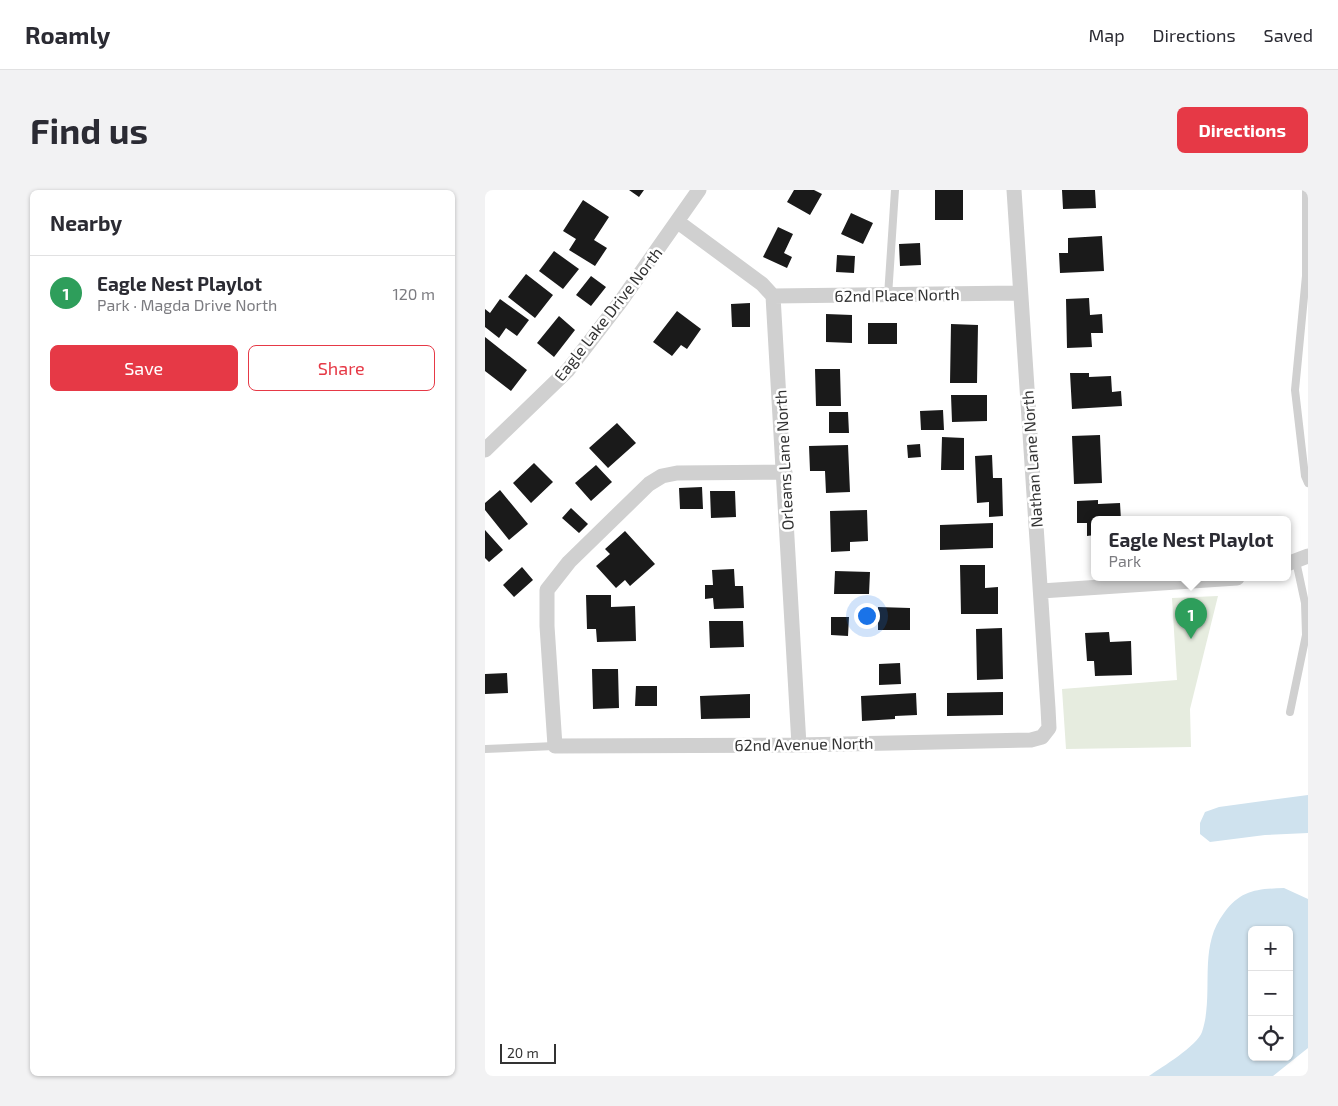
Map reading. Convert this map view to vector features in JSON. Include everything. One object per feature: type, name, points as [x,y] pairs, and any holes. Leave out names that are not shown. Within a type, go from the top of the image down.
[{"type":"street","name":"Eagle Lake Drive North","points":[[485,450],[568,370],[678,222],[699,190]]},
{"type":"street","name":"Nathan Lane North","points":[[1014,190],[1049,728]]},
{"type":"street","points":[[678,222],[762,284],[773,296]]},
{"type":"street","name":"62nd Place North","points":[[773,296],[1020,293]]},
{"type":"street","name":"Orleans Lane North","points":[[773,296],[785,472],[799,745]]},
{"type":"street","points":[[555,746],[548,655],[547,590],[569,562],[649,484],[662,476],[785,472]]},
{"type":"street","points":[[1041,591],[1192,581]]},
{"type":"street","name":"62nd Avenue North","points":[[555,746],[799,745],[1031,740],[1042,736],[1049,728]]},
{"type":"lane","points":[[888,296],[895,190]]},
{"type":"lane","points":[[1306,190],[1307,275],[1295,390],[1305,476],[1308,483]]},
{"type":"lane","points":[[1290,712],[1306,635],[1305,603],[1297,561]]},
{"type":"lane","points":[[485,749],[555,746]]},
{"type":"shaded area","points":[[1218,596],[1190,709],[1191,747],[1066,749],[1062,689],[1177,680],[1172,598]]},
{"type":"water","points":[[1308,795],[1308,833],[1265,835],[1210,842],[1200,834],[1200,823],[1205,812],[1219,807]]},
{"type":"water","points":[[1284,888],[1308,899],[1308,1048],[1293,1060],[1293,926],[1248,926],[1248,1061],[1292,1061],[1273,1076],[1149,1076],[1186,1050],[1199,1038],[1206,1017],[1209,956],[1211,941],[1216,927],[1230,905],[1243,895],[1257,890]]},
{"type":"building","points":[[629,190],[644,190],[639,197]]},
{"type":"building","points":[[794,190],[814,190],[822,194],[810,215],[787,202]]},
{"type":"building","points":[[935,190],[963,190],[963,220],[935,220]]},
{"type":"building","points":[[1062,190],[1095,190],[1096,208],[1063,209]]},
{"type":"building","points":[[583,200],[609,217],[594,240],[607,248],[595,266],[569,250],[576,239],[563,231]]},
{"type":"building","points":[[851,213],[873,223],[863,244],[841,234]]},
{"type":"building","points":[[778,227],[793,234],[784,253],[792,257],[787,268],[763,257]]},
{"type":"building","points":[[1102,236],[1104,271],[1060,273],[1059,253],[1068,253],[1068,238]]},
{"type":"building","points":[[920,243],[921,265],[900,266],[899,244]]},
{"type":"building","points":[[554,251],[579,269],[563,289],[539,271]]},
{"type":"building","points":[[837,255],[855,256],[854,273],[836,272]]},
{"type":"building","points":[[526,274],[553,295],[535,318],[508,297]]},
{"type":"building","points":[[591,276],[606,287],[591,306],[576,295]]},
{"type":"building","points":[[1089,298],[1090,315],[1102,314],[1103,333],[1091,333],[1092,347],[1067,348],[1066,299]]},
{"type":"building","points":[[500,299],[529,320],[517,336],[506,328],[499,338],[485,327],[485,309],[490,313]]},
{"type":"building","points":[[750,303],[750,327],[732,327],[731,304]]},
{"type":"building","points":[[677,311],[701,329],[687,349],[681,345],[672,356],[653,342]]},
{"type":"building","points":[[826,314],[852,315],[852,343],[826,342]]},
{"type":"building","points":[[559,316],[575,330],[554,357],[537,343]]},
{"type":"building","points":[[868,323],[897,323],[897,344],[868,344]]},
{"type":"building","points":[[951,324],[978,325],[977,383],[950,383]]},
{"type":"building","points":[[485,337],[527,370],[511,391],[485,371]]},
{"type":"building","points":[[815,369],[840,369],[841,406],[816,406]]},
{"type":"building","points":[[1070,373],[1089,373],[1089,377],[1111,376],[1112,392],[1121,391],[1122,406],[1072,409]]},
{"type":"building","points":[[951,395],[987,395],[987,421],[952,422]]},
{"type":"building","points":[[943,410],[944,430],[921,430],[920,411]]},
{"type":"building","points":[[829,412],[848,412],[849,433],[829,433]]},
{"type":"building","points":[[617,423],[636,443],[608,468],[589,448]]},
{"type":"building","points":[[1100,435],[1102,483],[1074,484],[1072,436]]},
{"type":"building","points":[[942,437],[964,438],[964,470],[941,470]]},
{"type":"building","points":[[920,444],[921,457],[908,458],[907,445]]},
{"type":"building","points":[[848,445],[850,492],[826,493],[825,471],[810,471],[809,446]]},
{"type":"building","points":[[992,455],[993,478],[1002,478],[1003,516],[989,517],[989,502],[977,503],[975,456]]},
{"type":"building","points":[[534,463],[553,482],[531,503],[513,483]]},
{"type":"building","points":[[596,465],[612,482],[591,501],[575,483]]},
{"type":"building","points":[[702,487],[703,509],[680,509],[679,488]]},
{"type":"building","points":[[500,490],[528,524],[509,540],[485,510],[485,503]]},
{"type":"building","points":[[710,491],[735,491],[736,517],[711,518]]},
{"type":"building","points":[[1098,500],[1098,504],[1120,503],[1121,516],[1091,516],[1091,536],[1087,536],[1087,523],[1077,523],[1077,501]]},
{"type":"building","points":[[571,508],[588,524],[579,533],[562,518]]},
{"type":"building","points":[[867,510],[868,541],[850,542],[850,551],[831,552],[830,511]]},
{"type":"building","points":[[993,523],[993,548],[940,550],[940,525]]},
{"type":"building","points":[[485,530],[503,550],[489,562],[485,558]]},
{"type":"building","points":[[625,531],[655,564],[630,586],[625,580],[616,588],[596,566],[610,554],[605,549]]},
{"type":"building","points":[[960,565],[985,565],[985,588],[998,587],[998,614],[961,614]]},
{"type":"building","points":[[522,567],[533,580],[514,597],[503,585]]},
{"type":"building","points":[[734,569],[735,586],[743,586],[744,608],[714,609],[713,598],[705,599],[705,585],[713,585],[712,570]]},
{"type":"building","points":[[835,571],[870,572],[869,594],[834,594]]},
{"type":"building","points":[[586,595],[611,595],[611,607],[635,606],[636,641],[597,642],[596,629],[587,629]]},
{"type":"building","points":[[878,607],[910,608],[910,630],[878,630]]},
{"type":"building","points":[[831,617],[849,617],[848,636],[831,635]]},
{"type":"building","points":[[709,621],[743,621],[744,647],[710,648]]},
{"type":"building","points":[[1002,628],[1003,679],[977,680],[976,629]]},
{"type":"building","points":[[1109,632],[1110,642],[1131,641],[1132,675],[1095,676],[1094,661],[1087,661],[1085,633]]},
{"type":"building","points":[[900,663],[901,684],[879,685],[879,664]]},
{"type":"building","points":[[592,669],[618,669],[619,708],[593,709]]},
{"type":"building","points":[[507,673],[508,693],[485,694],[485,674]]},
{"type":"building","points":[[636,686],[657,686],[657,706],[635,706]]},
{"type":"building","points":[[1003,692],[1003,715],[947,716],[947,693]]},
{"type":"building","points":[[916,693],[917,715],[895,716],[895,719],[862,721],[861,696]]},
{"type":"building","points":[[750,694],[750,718],[701,719],[700,696]]},
{"type":"place","name":"Eagle Nest Playlot","points":[[1191,639]]}]
